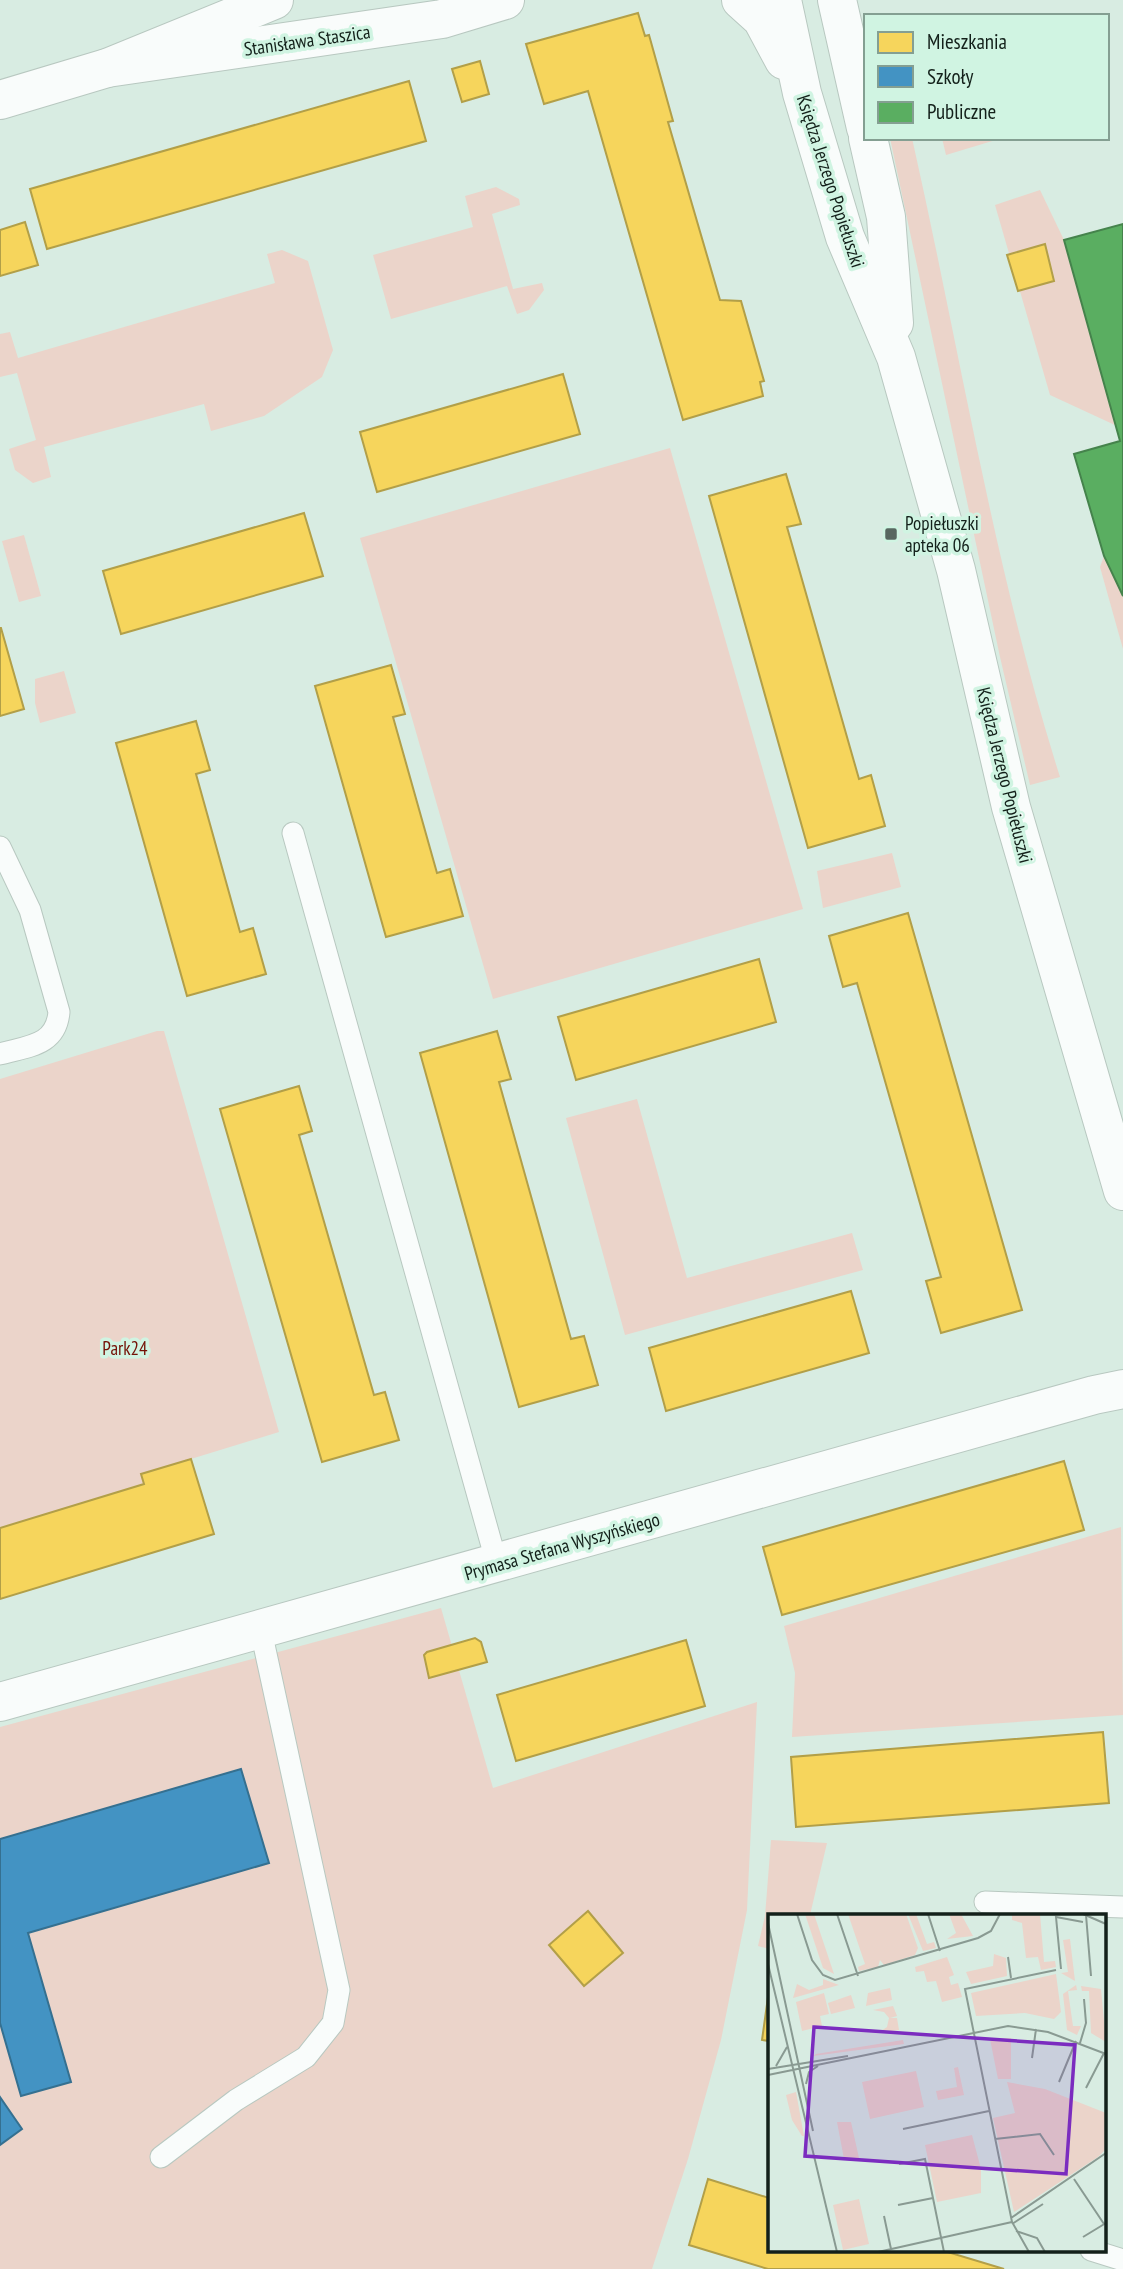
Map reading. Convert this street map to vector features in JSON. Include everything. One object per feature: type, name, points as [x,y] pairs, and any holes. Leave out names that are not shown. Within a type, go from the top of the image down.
[{"type":"street","name":"Stanisława Staszica","points":[[0,100],[107,68],[274,0]]},
{"type":"street","name":"Stanisława Staszica","points":[[107,68],[442,19],[505,0]]},
{"type":"street","points":[[741,0],[762,19],[802,93]]},
{"type":"street","name":"Księdza Jerzego Popiełuszki","points":[[782,0],[802,93],[845,237],[896,357],[956,570],[1011,807],[1123,1191]]},
{"type":"street","points":[[836,0],[864,119]]},
{"type":"street","points":[[850,59],[853,0]]},
{"type":"street","name":"Księdza Jerzego Popiełuszki","points":[[868,140],[886,217],[896,357]]},
{"type":"street","name":"Prymasa Stefana Wyszyńskiego","points":[[0,1702],[261,1631],[1056,1405],[1123,1389]]},
{"type":"lane","points":[[293,833],[498,1564]]},
{"type":"lane","points":[[0,847],[30,910],[59,1012],[58,1025],[52,1036],[42,1042],[0,1054]]},
{"type":"lane","points":[[161,2157],[236,2100],[306,2057],[333,2023],[338,1990],[261,1631]]},
{"type":"lane","points":[[985,1902],[1123,1907]]},
{"type":"lane","points":[[1097,2252],[1123,2260]]},
{"type":"green space","points":[[890,140],[912,140],[997,540],[1037,699],[1060,777],[1030,785],[1000,657]]},
{"type":"green space","points":[[942,140],[996,140],[946,155]]},
{"type":"green space","points":[[496,187],[519,199],[520,205],[492,214],[513,289],[542,283],[544,290],[529,310],[517,314],[507,286],[391,319],[373,255],[473,227],[465,196]]},
{"type":"green space","points":[[1040,190],[1064,240],[1117,426],[1050,395],[995,205]]},
{"type":"green space","points":[[282,250],[308,261],[333,350],[322,377],[264,416],[211,431],[204,404],[44,447],[51,477],[33,483],[15,470],[9,449],[36,440],[17,373],[0,377],[0,334],[10,332],[18,358],[275,283],[267,254]]},
{"type":"green space","points":[[670,448],[803,909],[493,999],[360,538]]},
{"type":"green space","points":[[24,535],[41,596],[19,602],[2,541]]},
{"type":"green space","points":[[1104,556],[1123,596],[1123,649],[1100,567]]},
{"type":"green space","points":[[64,671],[76,713],[40,723],[35,703],[35,679]]},
{"type":"green space","points":[[892,853],[901,887],[823,908],[817,871]]},
{"type":"green space","name":"Park24","points":[[164,1031],[279,1432],[142,1474],[144,1484],[0,1528],[0,1079]]},
{"type":"green space","points":[[637,1099],[687,1278],[852,1233],[863,1270],[625,1335],[566,1118]]},
{"type":"green space","points":[[1121,1527],[1123,1715],[792,1737],[795,1673],[784,1626]]},
{"type":"green space","points":[[441,1608],[493,1788],[757,1702],[747,1910],[721,2040],[688,2159],[652,2269],[0,2269],[0,1727]]},
{"type":"green space","points":[[771,1840],[827,1843],[810,1914],[768,1914],[768,1949],[758,1946],[765,1916]]},
{"type":"building: Mieszkania","points":[[638,13],[645,36],[649,35],[673,121],[668,122],[720,300],[741,301],[764,381],[760,382],[763,396],[683,420],[588,91],[544,104],[526,44]]},
{"type":"building: Mieszkania","points":[[480,61],[489,94],[462,102],[452,69]]},
{"type":"building: Mieszkania","points":[[409,81],[426,141],[47,249],[30,189]]},
{"type":"building: Mieszkania","points":[[25,222],[38,265],[0,276],[0,230]]},
{"type":"building: Mieszkania","points":[[1045,244],[1054,281],[1018,291],[1007,255]]},
{"type":"building: Mieszkania","points":[[563,374],[580,434],[377,492],[360,432]]},
{"type":"building: Mieszkania","points":[[786,474],[801,524],[787,527],[859,779],[871,775],[885,826],[808,848],[709,496]]},
{"type":"building: Mieszkania","points":[[304,513],[323,576],[121,634],[103,571]]},
{"type":"building: Mieszkania","points":[[0,628],[24,709],[0,716]]},
{"type":"building: Mieszkania","points":[[391,665],[405,714],[393,717],[437,873],[450,869],[463,916],[386,937],[315,686]]},
{"type":"building: Mieszkania","points":[[196,721],[210,770],[196,774],[240,932],[253,928],[266,974],[187,996],[116,743]]},
{"type":"building: Mieszkania","points":[[908,913],[1022,1310],[941,1333],[926,1281],[941,1277],[857,983],[843,987],[829,936]]},
{"type":"building: Mieszkania","points":[[759,959],[776,1022],[576,1080],[558,1017]]},
{"type":"building: Mieszkania","points":[[497,1031],[511,1079],[499,1082],[571,1339],[584,1336],[598,1385],[519,1407],[420,1053]]},
{"type":"building: Mieszkania","points":[[299,1086],[312,1131],[299,1135],[374,1395],[385,1392],[399,1440],[322,1462],[220,1109]]},
{"type":"building: Mieszkania","points":[[851,1291],[869,1353],[666,1411],[649,1348]]},
{"type":"building: Mieszkania","points":[[191,1459],[214,1534],[0,1599],[0,1528],[144,1484],[141,1474]]},
{"type":"building: Mieszkania","points":[[1064,1461],[1084,1530],[782,1615],[763,1547]]},
{"type":"building: Mieszkania","points":[[475,1638],[481,1642],[487,1662],[429,1678],[424,1655],[427,1652]]},
{"type":"building: Mieszkania","points":[[686,1640],[705,1706],[516,1761],[497,1695]]},
{"type":"building: Mieszkania","points":[[1103,1732],[1109,1803],[796,1827],[791,1757]]},
{"type":"building: Mieszkania","points":[[588,1911],[623,1953],[584,1986],[549,1945]]},
{"type":"building: Mieszkania","points":[[768,1997],[768,2041],[762,2040]]},
{"type":"building: Mieszkania","points":[[708,2179],[768,2198],[768,2252],[948,2252],[1004,2269],[768,2269],[689,2245]]},
{"type":"building: Szkoły","points":[[241,1769],[269,1863],[28,1933],[71,2082],[21,2096],[0,2023],[0,1839]]},
{"type":"building: Szkoły","points":[[0,2097],[22,2129],[0,2145]]},
{"type":"building: Publiczne","points":[[1123,224],[1123,596],[1104,556],[1074,454],[1120,441],[1064,240]]},
{"type":"place","name":"Popiełuszki apteka 06","points":[[891,534]]}]
